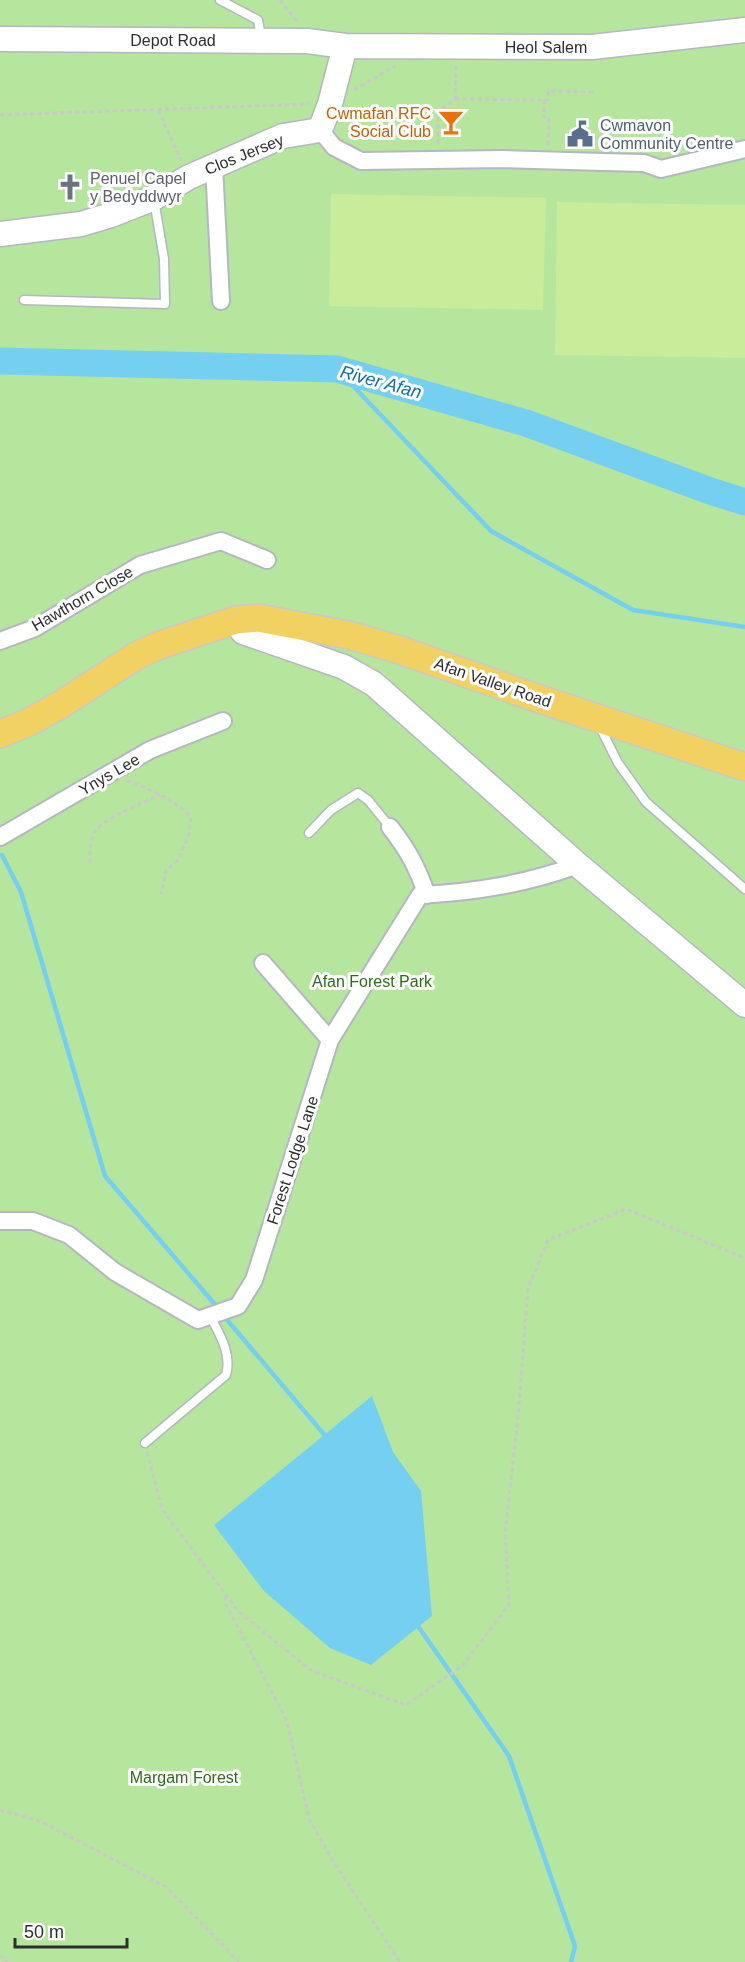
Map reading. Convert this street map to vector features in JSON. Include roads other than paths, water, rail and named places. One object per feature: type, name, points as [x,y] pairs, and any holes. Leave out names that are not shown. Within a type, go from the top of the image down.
[{"type":"main road","name":"Heol Salem","points":[[345,46],[592,47],[745,30]]},
{"type":"main road","name":"Depot Road","points":[[0,39],[307,40],[345,46]]},
{"type":"main road","points":[[320,130],[330,104],[345,46]]},
{"type":"main road","name":"Clos Jersey","points":[[0,234],[81,224],[111,215],[154,198],[189,177],[283,136],[320,130]]},
{"type":"main road","name":"Afan Valley Road","points":[[0,734],[29,722],[60,705],[136,656],[157,646],[236,620],[258,618],[348,635],[397,649],[745,767]]},
{"type":"main road","points":[[236,620],[243,632],[344,667],[374,684],[578,865],[745,1005]]},
{"type":"street","points":[[320,130],[334,147],[361,161],[632,162],[644,163],[661,169],[745,149]]},
{"type":"street","points":[[214,166],[221,301]]},
{"type":"street","name":"Hawthorn Close","points":[[0,641],[35,628],[140,565],[221,541],[267,560]]},
{"type":"street","name":"Ynys Lee","points":[[0,837],[150,750],[223,721]]},
{"type":"street","points":[[390,827],[407,848],[427,895],[462,893],[541,879],[578,865]]},
{"type":"street","name":"Forest Lodge Lane","points":[[218,1314],[238,1306],[254,1280],[330,1040],[420,895],[427,895]]},
{"type":"street","points":[[263,963],[330,1040]]},
{"type":"street","points":[[0,1221],[33,1221],[69,1235],[115,1272],[198,1320],[218,1314]]},
{"type":"lane","points":[[220,0],[258,20],[261,41]]},
{"type":"lane","points":[[24,300],[165,304],[164,260],[154,198]]},
{"type":"lane","points":[[595,717],[618,763],[646,802],[745,888]]},
{"type":"lane","points":[[309,832],[332,810],[358,793],[368,800],[390,827]]},
{"type":"lane","points":[[145,1443],[226,1375],[229,1366],[218,1314]]},
{"type":"water","points":[[372,1396],[393,1452],[421,1491],[432,1616],[371,1665],[330,1648],[264,1591],[214,1525]]},
{"type":"waterway","name":"River Afan","points":[[0,361],[337,369],[526,423],[745,502]]},
{"type":"waterway","points":[[337,369],[491,531],[633,610],[745,627]]},
{"type":"waterway","points":[[2,855],[21,892],[105,1176],[218,1308]]},
{"type":"waterway","points":[[223,1315],[328,1439]]},
{"type":"waterway","points":[[415,1622],[509,1756],[575,1946],[571,1962]]},
{"type":"place","name":"Cwmafan RFC Social Club","points":[[451,122]]},
{"type":"place","name":"Cwmavon Community Centre","points":[[580,134]]},
{"type":"place","name":"Penuel Capel y Bedyddwyr","points":[[70,187]]},
{"type":"park label","name":"Afan Forest Park","points":[[372,981]]},
{"type":"park label","name":"Margam Forest","points":[[184,1777]]}]
